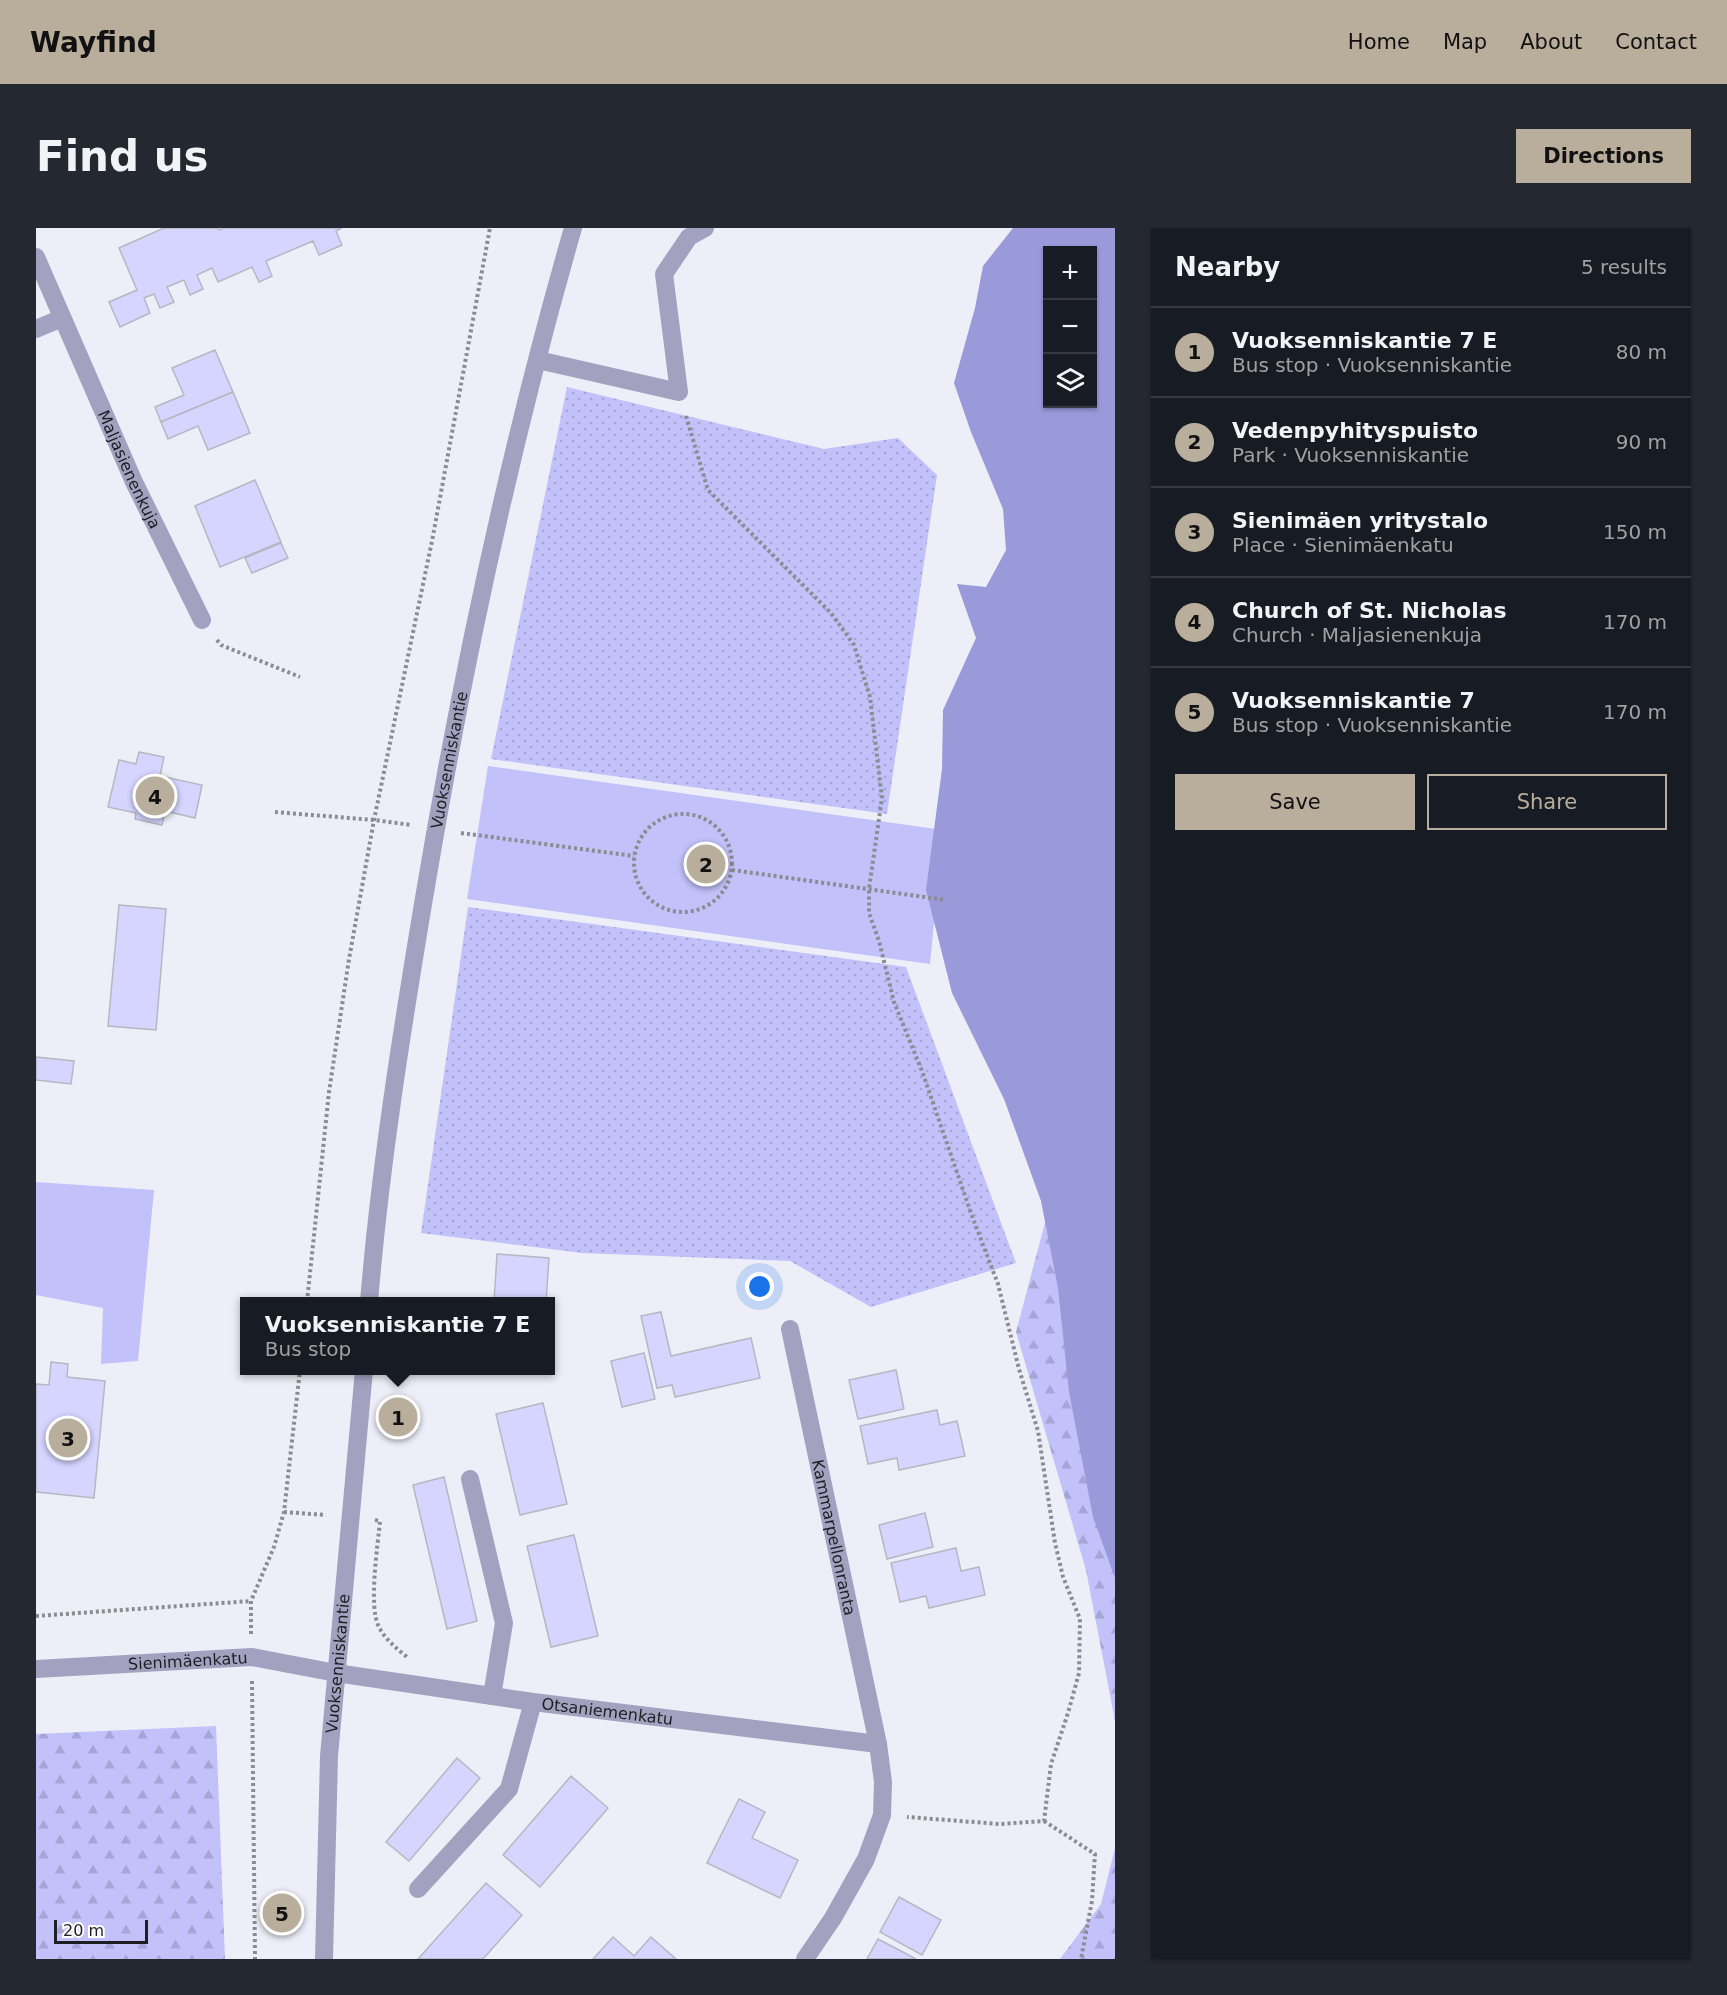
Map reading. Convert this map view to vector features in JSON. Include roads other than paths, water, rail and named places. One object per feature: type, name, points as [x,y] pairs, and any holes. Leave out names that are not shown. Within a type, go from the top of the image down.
[{"type":"street","name":"Vuoksenniskantie","points":[[369,1297],[402,1034],[461,687],[510,469],[573,228]]},
{"type":"street","points":[[538,360],[679,392],[664,274],[689,237],[705,228]]},
{"type":"street","name":"Maljasienenkuja","points":[[36,257],[134,482],[202,620]]},
{"type":"street","points":[[36,329],[62,318]]},
{"type":"street","name":"Kammarpellonranta","points":[[789,1329],[878,1744],[883,1782],[882,1815],[866,1859],[805,1959]]},
{"type":"street","name":"Vuoksenniskantie","points":[[324,1959],[329,1756],[364,1375]]},
{"type":"street","points":[[470,1479],[504,1623],[492,1696]]},
{"type":"street","name":"Sienimäenkatu","points":[[36,1669],[252,1657],[336,1673]]},
{"type":"street","name":"Otsaniemenkatu","points":[[336,1673],[533,1702],[878,1744]]},
{"type":"street","points":[[418,1889],[509,1789],[533,1702]]},
{"type":"place","name":"Church of St. Nicholas","points":[[155,796]]},
{"type":"place","name":"Vedenpyhityspuisto","points":[[706,864]]},
{"type":"place","name":"Vuoksenniskantie 7 E","points":[[398,1417]]},
{"type":"place","name":"Sienimäen yritystalo","points":[[68,1438]]},
{"type":"place","name":"Vuoksenniskantie 7","points":[[282,1913]]}]
